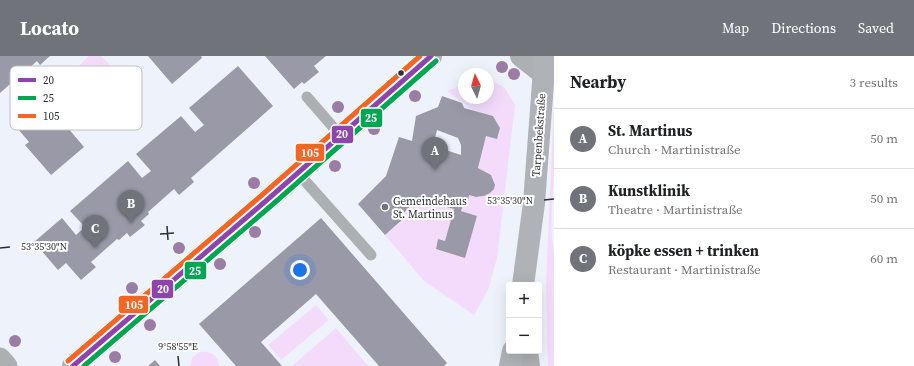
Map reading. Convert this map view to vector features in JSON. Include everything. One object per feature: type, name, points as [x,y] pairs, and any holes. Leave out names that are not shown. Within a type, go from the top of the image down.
[{"type":"main road","name":"Tarpenbekstraße","points":[[523,282],[534,203],[544,65]]},
{"type":"main road","points":[[510,366],[512,354]]},
{"type":"main road","points":[[528,354],[530,366]]},
{"type":"street","points":[[73,366],[298,173],[431,56]]},
{"type":"street","points":[[521,56],[544,65]]},
{"type":"street","points":[[0,358],[8,366]]},
{"type":"lane","points":[[307,97],[340,135]]},
{"type":"lane","points":[[298,173],[371,255]]},
{"type":"shaded area","points":[[89,56],[101,56],[112,66],[78,66]]},
{"type":"shaded area","points":[[494,82],[504,87],[515,105],[497,258],[488,290],[474,315],[424,281],[385,235],[403,220],[400,217],[417,199],[454,209],[445,241],[438,239],[436,249],[465,257],[477,216],[461,211],[465,200],[468,201],[469,195],[480,197],[489,194],[492,191],[494,186],[491,175],[478,168],[486,136],[497,138],[500,128],[493,116],[473,110],[465,104],[494,104]]},
{"type":"shaded area","points":[[458,87],[458,99],[447,91]]},
{"type":"shaded area","points":[[554,99],[552,223],[554,253],[554,366],[548,366],[546,284]]},
{"type":"shaded area","points":[[316,305],[329,320],[281,360],[268,345]]},
{"type":"shaded area","points":[[336,328],[368,366],[292,366]]},
{"type":"shaded area","points":[[200,352],[213,354],[217,359],[219,366],[190,366],[192,358]]},
{"type":"building","points":[[0,56],[50,56],[40,65],[37,61],[32,66],[10,66],[10,84],[0,93]]},
{"type":"building","points":[[148,56],[201,56],[202,58],[172,84]]},
{"type":"building","points":[[265,56],[326,56],[314,66],[319,72],[304,84],[302,82],[294,89]]},
{"type":"building","points":[[238,66],[273,106],[191,178],[194,182],[179,195],[174,189],[148,212],[149,214],[141,221],[145,225],[130,237],[127,233],[119,240],[117,239],[91,262],[96,267],[81,280],[66,263],[58,270],[34,242],[62,218],[76,235],[85,227],[70,211],[128,161],[142,178],[151,171],[136,154],[181,116],[195,132],[204,125],[189,108]]},
{"type":"building","points":[[442,96],[458,102],[458,104],[462,104],[464,108],[493,116],[500,128],[497,139],[486,136],[478,168],[491,175],[495,185],[494,189],[484,196],[476,197],[469,195],[468,201],[465,200],[461,211],[477,216],[465,258],[436,249],[438,239],[445,241],[454,209],[417,199],[400,217],[403,219],[385,235],[358,204],[386,176],[399,137],[412,141],[416,116],[438,107]],"holes":[[[437,130],[458,138],[461,145],[461,155],[433,146]]]},
{"type":"building","points":[[19,130],[70,130],[84,147],[51,175],[25,145],[29,142]]},
{"type":"building","points":[[321,218],[447,363],[444,366],[379,366],[316,294],[261,342],[282,366],[236,366],[199,324]]},
{"type":"building","points":[[155,360],[160,366],[148,366]]},
{"type":"transit line","name":"105","points":[[68,361],[262,195],[420,56]]},
{"type":"transit line","name":"20","points":[[73,366],[267,200],[431,56]]},
{"type":"transit line","name":"25","points":[[84,366],[272,205],[436,61]]},
{"type":"place","name":"St. Martinus","points":[[435,170]]},
{"type":"place","name":"Gemeindehaus St. Martinus","points":[[385,207]]},
{"type":"place","name":"Kunstklinik","points":[[131,223]]},
{"type":"place","name":"köpke essen + trinken","points":[[95,248]]}]
